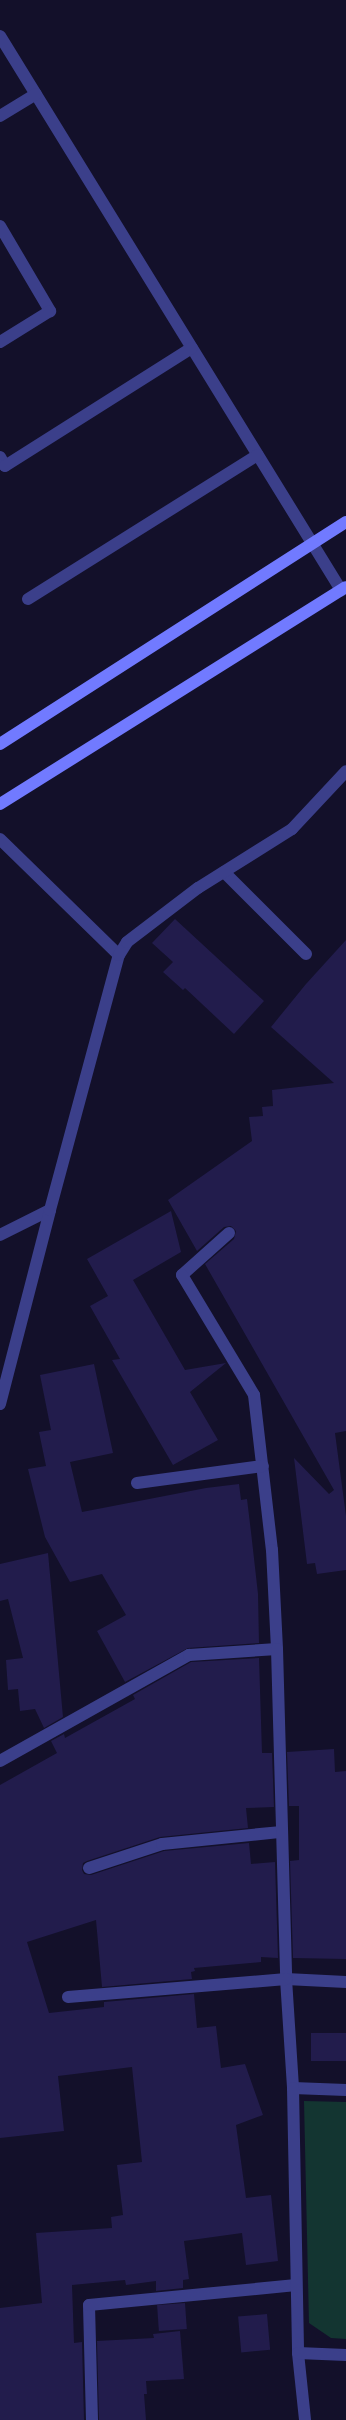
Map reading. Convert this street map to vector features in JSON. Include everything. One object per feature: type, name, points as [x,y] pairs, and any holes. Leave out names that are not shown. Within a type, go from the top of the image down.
[{"type":"street","points":[[0,36],[312,543],[343,588],[0,804]]},
{"type":"street","points":[[0,116],[36,94]]},
{"type":"street","points":[[0,226],[50,311],[0,342]]},
{"type":"street","points":[[0,457],[5,466],[192,348]]},
{"type":"street","points":[[28,599],[258,455]]},
{"type":"street","points":[[0,744],[346,522]]},
{"type":"street","points":[[0,1404],[50,1210],[119,955],[127,942],[198,888],[292,829],[346,771]]},
{"type":"street","points":[[0,839],[119,955]]},
{"type":"street","points":[[224,872],[306,954]]},
{"type":"street","points":[[0,1235],[50,1210]]},
{"type":"street","points":[[230,1234],[182,1275],[254,1395],[263,1466],[272,1550],[277,1649],[286,1979],[294,2088],[298,2353],[305,2420]]},
{"type":"street","points":[[137,1483],[263,1466]]},
{"type":"street","points":[[0,1761],[189,1655],[277,1649]]},
{"type":"street","points":[[89,1868],[162,1844],[281,1832]]},
{"type":"street","points":[[68,1997],[286,1979],[346,1982]]},
{"type":"street","points":[[294,2088],[346,2090]]},
{"type":"street","points":[[92,2420],[89,2305],[296,2285]]},
{"type":"street","points":[[298,2353],[346,2355]]},
{"type":"green space","points":[[304,2101],[346,2102],[346,2339],[331,2338],[309,2323]]},
{"type":"building","points":[[175,919],[264,1001],[234,1034],[185,988],[183,990],[163,972],[173,962],[152,943]]},
{"type":"building","points":[[346,940],[346,1431],[335,1433],[346,1516],[346,1570],[317,1574],[315,1563],[307,1564],[294,1458],[329,1494],[334,1490],[205,1264],[234,1239],[236,1231],[231,1226],[224,1227],[197,1251],[168,1200],[252,1141],[249,1117],[263,1116],[262,1107],[273,1106],[272,1090],[334,1083],[271,1027],[306,984]]},
{"type":"building","points":[[171,1211],[181,1252],[133,1280],[185,1370],[226,1363],[190,1392],[218,1440],[173,1465],[112,1360],[120,1359],[90,1306],[108,1296],[87,1259]]},
{"type":"building","points":[[94,1364],[113,1453],[70,1462],[82,1512],[206,1488],[239,1484],[241,1500],[247,1499],[258,1594],[259,1643],[188,1648],[125,1682],[97,1631],[126,1615],[102,1574],[70,1582],[45,1537],[28,1469],[46,1466],[39,1432],[51,1430],[40,1375]]},
{"type":"building","points":[[48,1553],[63,1717],[44,1728],[35,1709],[20,1711],[18,1689],[8,1690],[6,1660],[23,1658],[8,1599],[0,1601],[0,1564]]},
{"type":"building","points":[[259,1658],[262,1753],[272,1753],[274,1807],[246,1808],[248,1828],[160,1837],[87,1861],[83,1863],[82,1870],[84,1874],[91,1875],[164,1851],[249,1843],[251,1864],[275,1862],[278,1958],[261,1957],[261,1962],[194,1968],[195,1971],[191,1972],[192,1979],[102,1987],[96,1920],[27,1942],[49,2013],[104,2007],[104,2002],[194,1994],[197,2028],[216,2026],[221,2068],[245,2064],[263,2115],[236,2125],[246,2198],[271,2195],[278,2261],[246,2265],[242,2233],[184,2241],[189,2279],[183,2280],[183,2288],[156,2291],[156,2281],[126,2285],[125,2280],[72,2285],[74,2343],[82,2342],[84,2420],[0,2420],[0,2308],[42,2303],[36,2233],[112,2228],[111,2217],[123,2215],[117,2165],[142,2162],[132,2067],[58,2076],[64,2131],[0,2138],[0,1785],[57,1753],[51,1741],[64,1734],[65,1738],[135,1699],[133,1695],[191,1662]]},
{"type":"building","points":[[334,1749],[335,1772],[346,1771],[346,1959],[293,1958],[290,1861],[299,1860],[299,1806],[289,1806],[287,1752]]},
{"type":"building","points":[[311,2033],[346,2033],[346,2061],[311,2061]]},
{"type":"building","points":[[185,2303],[187,2329],[159,2331],[157,2305]]},
{"type":"building","points":[[267,2314],[270,2350],[241,2352],[238,2317]]},
{"type":"building","points":[[180,2331],[184,2379],[146,2381],[147,2394],[144,2394],[146,2420],[99,2420],[97,2341],[154,2338],[153,2334]]}]
